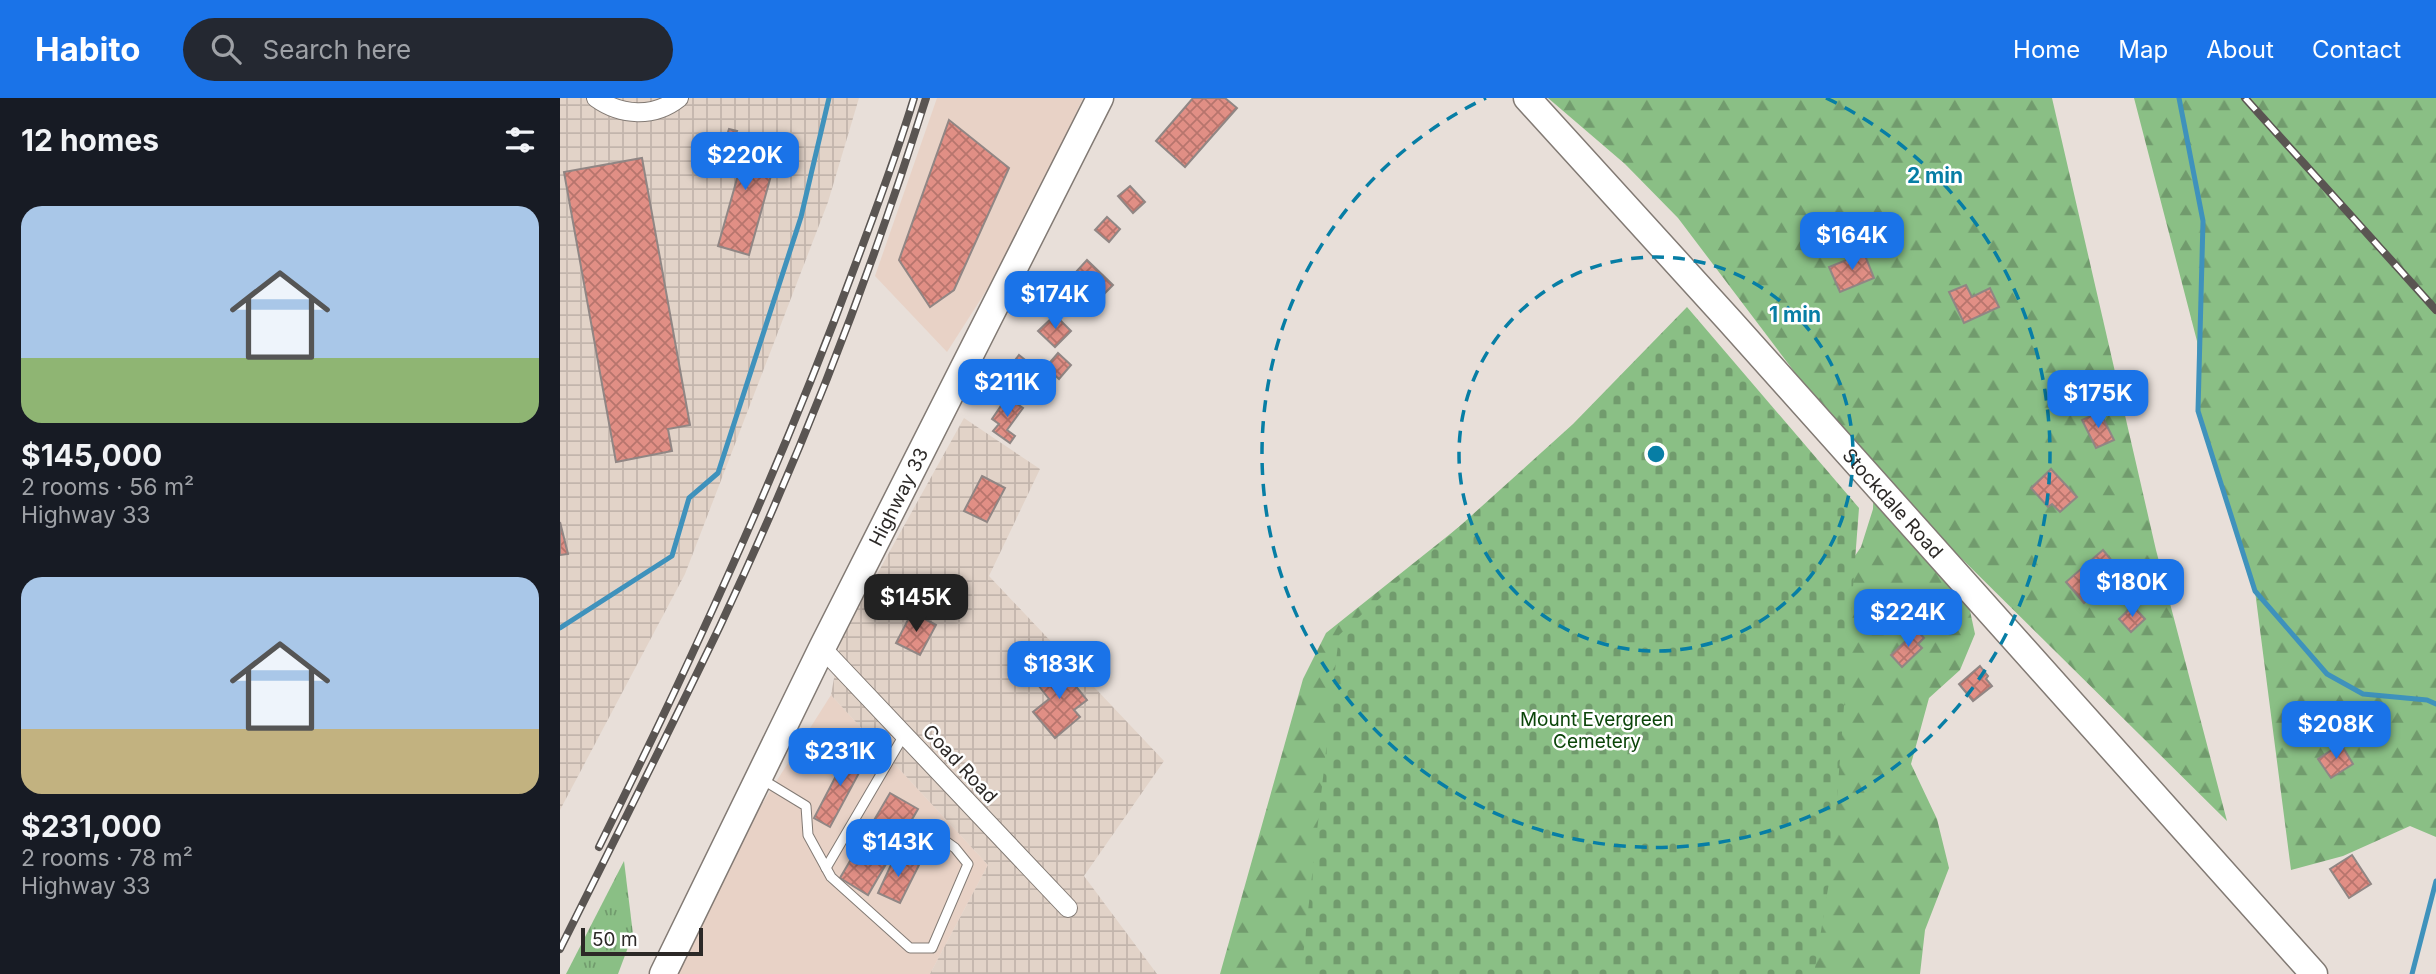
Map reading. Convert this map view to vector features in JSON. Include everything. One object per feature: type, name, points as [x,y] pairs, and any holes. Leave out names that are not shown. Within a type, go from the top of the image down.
[{"type":"street","points":[[596,98],[604,104],[627,112],[654,111],[679,98]]},
{"type":"street","name":"Highway 33","points":[[663,974],[822,648],[1100,98]]},
{"type":"street","name":"Stockdale Road","points":[[1527,98],[2314,974]]},
{"type":"street","name":"Coad Road","points":[[822,648],[1068,908]]},
{"type":"lane","points":[[825,867],[904,735]]},
{"type":"lane","points":[[759,777],[806,806],[808,835],[831,877],[910,948],[932,948],[968,864],[955,848],[930,830],[915,846]]},
{"type":"shaded area","points":[[560,98],[859,98],[828,202],[685,574],[560,810]]},
{"type":"shaded area","points":[[937,98],[1083,98],[1018,241],[947,352],[875,276]]},
{"type":"shaded area","points":[[964,418],[1040,469],[989,576],[1164,761],[1084,876],[1157,974],[930,974],[988,865],[831,695],[841,639]]},
{"type":"shaded area","points":[[831,695],[988,865],[930,974],[678,974],[750,823]]},
{"type":"green space","points":[[1548,98],[2052,98],[2156,550],[2227,821],[1958,555],[1975,634],[1960,670],[1929,698],[1911,764],[1937,819],[1949,868],[1925,930],[1920,974],[1220,974],[1303,679],[1326,633],[1588,424],[1839,579],[1861,547],[1873,509],[1874,477],[1678,218],[1625,164]]},
{"type":"green space","points":[[2134,98],[2436,98],[2436,837],[2410,826],[2343,856],[2291,870],[2255,591],[2198,411],[2197,341]]},
{"type":"green space","name":"Mount Evergreen Cemetery","points":[[1687,307],[1859,508],[1832,864],[1814,974],[1301,974],[1339,635],[1573,424]]},
{"type":"green space","points":[[624,861],[633,934],[618,974],[566,974]]},
{"type":"building","points":[[1193,98],[1225,98],[1237,108],[1185,167],[1156,141]]},
{"type":"building","points":[[949,120],[1009,168],[954,290],[930,307],[899,260]]},
{"type":"building","points":[[729,129],[746,137],[744,145],[777,154],[749,255],[718,246],[742,161],[715,154],[719,139],[725,141]]},
{"type":"building","points":[[642,158],[690,425],[668,429],[672,451],[616,462],[564,172]]},
{"type":"building","points":[[1130,186],[1145,202],[1133,213],[1118,196]]},
{"type":"building","points":[[1107,217],[1120,229],[1109,242],[1095,230]]},
{"type":"building","points":[[1864,253],[1874,278],[1840,292],[1829,267]]},
{"type":"building","points":[[1087,260],[1113,285],[1104,294],[1084,275],[1070,289],[1065,284]]},
{"type":"building","points":[[1966,285],[1972,297],[1990,288],[1999,307],[1964,323],[1949,292]]},
{"type":"building","points":[[1055,315],[1071,331],[1055,347],[1038,331]]},
{"type":"building","points":[[1058,353],[1071,365],[1059,379],[1046,367]]},
{"type":"building","points":[[1019,355],[1049,379],[1033,398],[1009,379],[1013,374],[1007,370]]},
{"type":"building","points":[[1007,397],[1023,408],[1007,430],[1015,436],[1010,443],[993,431],[999,424],[992,419]]},
{"type":"building","points":[[2100,412],[2114,440],[2096,448],[2082,420]]},
{"type":"building","points":[[2051,469],[2077,497],[2060,512],[2052,504],[2048,507],[2031,488]]},
{"type":"building","points":[[982,476],[1005,488],[987,522],[964,511]]},
{"type":"building","points":[[560,522],[568,554],[560,555]]},
{"type":"building","points":[[2103,550],[2121,572],[2084,603],[2066,582]]},
{"type":"building","points":[[2133,606],[2145,619],[2131,632],[2119,619]]},
{"type":"building","points":[[912,612],[936,625],[920,655],[896,643]]},
{"type":"building","points":[[1917,630],[1924,638],[1918,644],[1922,648],[1902,667],[1891,655]]},
{"type":"building","points":[[1057,663],[1087,700],[1074,710],[1080,717],[1055,738],[1033,712],[1049,699],[1035,681]]},
{"type":"building","points":[[1980,666],[1992,686],[1973,701],[1959,684]]},
{"type":"building","points":[[2341,744],[2353,764],[2331,778],[2318,759]]},
{"type":"building","points":[[850,749],[867,758],[830,827],[814,818]]},
{"type":"building","points":[[890,793],[918,809],[868,895],[840,878]]},
{"type":"building","points":[[896,854],[919,865],[900,903],[878,893]]},
{"type":"building","points":[[2352,855],[2371,884],[2349,898],[2330,869]]},
{"type":"waterway","points":[[560,628],[672,556],[689,498],[718,473],[801,217],[829,98]]},
{"type":"waterway","points":[[2179,98],[2203,221],[2198,411],[2255,591],[2327,674],[2363,694],[2427,700],[2436,704]]},
{"type":"waterway","points":[[2412,974],[2436,881]]},
{"type":"railway","points":[[599,847],[703,631],[767,486],[828,338],[914,98]]},
{"type":"railway","points":[[560,949],[720,626],[806,432],[881,233],[926,98]]},
{"type":"railway","points":[[2245,98],[2436,310]]}]
